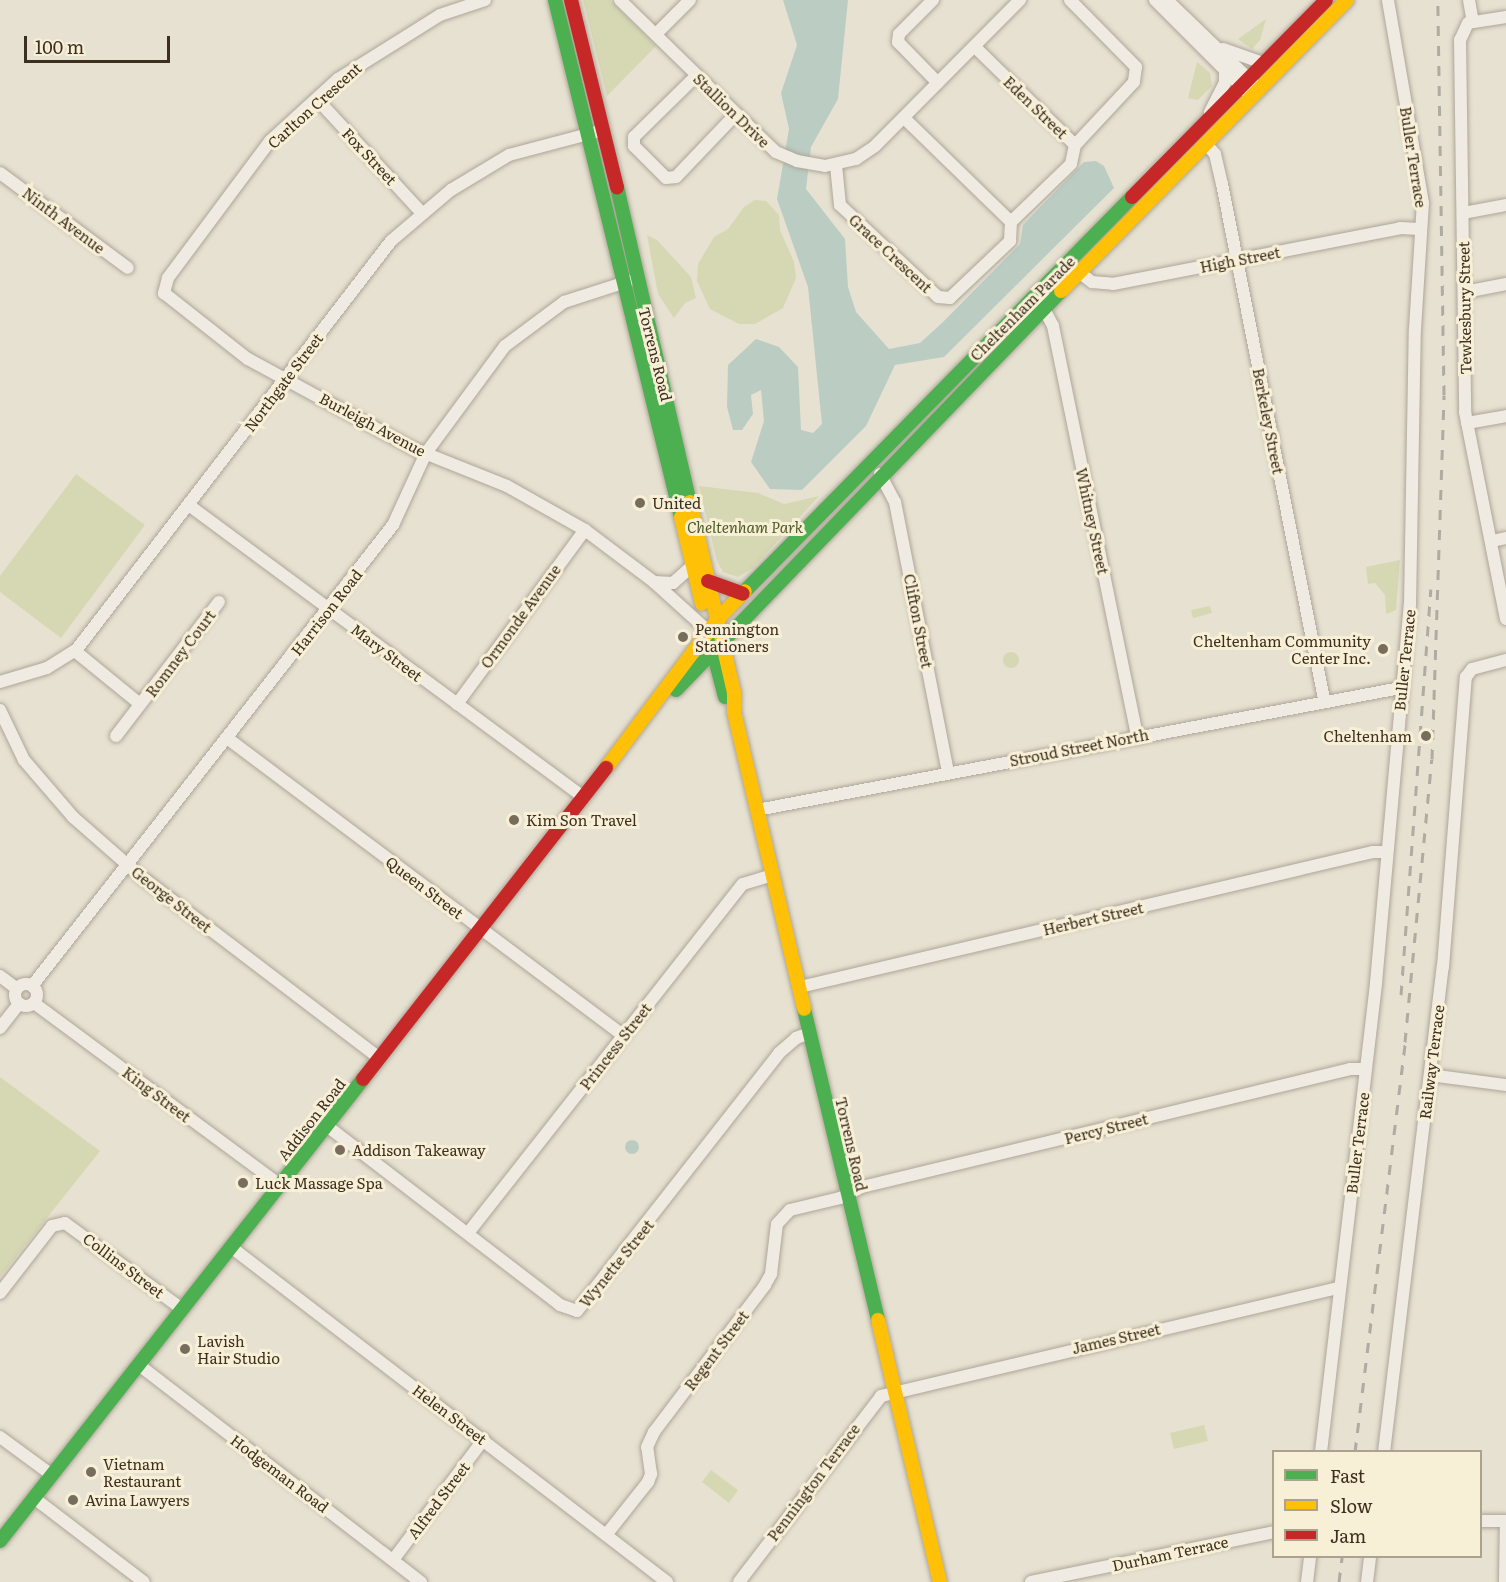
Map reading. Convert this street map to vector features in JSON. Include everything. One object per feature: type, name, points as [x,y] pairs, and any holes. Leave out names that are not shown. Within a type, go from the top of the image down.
[{"type":"main road","name":"Torrens Road","points":[[555,0],[621,283],[693,565],[711,650],[726,702],[734,712]]},
{"type":"main road","name":"Torrens Road","points":[[571,0],[660,365],[734,692],[734,712],[940,1582]]},
{"type":"main road","name":"Cheltenham Parade","points":[[708,631],[1067,261],[1326,0]]},
{"type":"main road","name":"Cheltenham Parade","points":[[722,640],[880,474],[1257,95],[1347,0]]},
{"type":"main road","points":[[644,374],[650,364],[660,365]]},
{"type":"main road","points":[[708,581],[743,594]]},
{"type":"main road","name":"Addison Road","points":[[0,1541],[584,798],[647,717],[653,702],[708,631]]},
{"type":"main road","name":"Addison Road","points":[[647,717],[660,709],[722,640]]},
{"type":"street","name":"Carlton Crescent","points":[[164,289],[270,141],[317,99],[380,50],[440,15],[485,0]]},
{"type":"street","name":"Stallion Drive","points":[[620,0],[776,152],[817,165],[836,165],[865,153],[904,119],[1020,0]]},
{"type":"street","points":[[656,34],[690,0]]},
{"type":"street","points":[[933,0],[898,34],[898,42],[938,83]]},
{"type":"street","points":[[1070,0],[1136,67],[1134,82],[1075,145]]},
{"type":"street","points":[[1155,0],[1225,70],[1244,82]]},
{"type":"street","points":[[1167,0],[1213,45],[1257,95]]},
{"type":"street","points":[[1469,0],[1473,22],[1506,17]]},
{"type":"street","name":"Buller Terrace","points":[[1321,1450],[1338,1288],[1366,1069],[1400,687],[1410,605],[1420,229],[1423,204],[1386,4]]},
{"type":"street","name":"Tewkesbury Street","points":[[1473,22],[1464,26],[1460,40],[1467,423],[1506,619]]},
{"type":"street","points":[[1213,45],[1263,63]]},
{"type":"street","name":"Eden Street","points":[[975,47],[1075,145],[1071,164],[1011,222]]},
{"type":"street","points":[[1204,123],[1225,83],[1225,70]]},
{"type":"street","points":[[696,76],[634,137],[634,146],[666,178],[676,177],[736,114]]},
{"type":"street","name":"Fox Street","points":[[317,99],[422,213]]},
{"type":"street","points":[[904,119],[1011,222]]},
{"type":"street","name":"Northgate Street","points":[[0,682],[47,668],[75,651],[190,506],[378,256],[422,213],[451,190],[509,155],[603,129]]},
{"type":"street","name":"Berkeley Street","points":[[1207,145],[1215,154],[1324,699]]},
{"type":"street","name":"Grace Crescent","points":[[836,165],[840,205],[938,297],[950,298],[1010,241],[1011,222]]},
{"type":"street","name":"Ninth Avenue","points":[[0,173],[128,268]]},
{"type":"street","points":[[1463,213],[1506,206]]},
{"type":"street","name":"High Street","points":[[1067,261],[1079,273],[1103,285],[1400,228],[1420,229]]},
{"type":"street","name":"Harrison Road","points":[[32,986],[393,525],[426,453],[485,372],[524,329],[564,302],[639,278]]},
{"type":"street","points":[[1465,291],[1506,284]]},
{"type":"street","name":"Burleigh Avenue","points":[[164,289],[167,298],[248,359],[288,378],[426,453],[507,486],[585,530],[654,582],[708,631]]},
{"type":"street","name":"Whitney Street","points":[[1044,309],[1053,326],[1137,735]]},
{"type":"street","points":[[1467,423],[1506,416]]},
{"type":"street","name":"Clifton Street","points":[[880,474],[895,502],[948,772]]},
{"type":"street","name":"Mary Street","points":[[190,506],[584,798]]},
{"type":"street","name":"Ormonde Avenue","points":[[457,704],[585,530]]},
{"type":"street","points":[[1491,541],[1506,538]]},
{"type":"street","points":[[654,582],[673,583],[693,565]]},
{"type":"street","name":"Romney Court","points":[[116,736],[219,602]]},
{"type":"street","name":"Romney Court","points":[[75,651],[141,704]]},
{"type":"street","name":"Railway Terrace","points":[[1384,1450],[1430,1075],[1468,673],[1506,660]]},
{"type":"street","points":[[0,682],[0,688]]},
{"type":"street","name":"Stroud Street North","points":[[757,810],[1324,699],[1400,687]]},
{"type":"street","name":"George Street","points":[[0,710],[11,736],[42,785],[128,864],[379,1058]]},
{"type":"street","name":"Queen Street","points":[[227,738],[624,1036]]},
{"type":"street","name":"Herbert Street","points":[[800,987],[1362,854],[1387,852]]},
{"type":"street","name":"Princess Street","points":[[468,1233],[743,884],[773,875]]},
{"type":"street","points":[[0,976],[17,989],[32,986],[36,993],[34,1003],[19,1004],[0,1028]]},
{"type":"street","points":[[17,989],[15,996],[19,1004]]},
{"type":"street","name":"King Street","points":[[34,1003],[280,1185]]},
{"type":"street","name":"Wynette Street","points":[[327,1126],[560,1305],[577,1311],[779,1053],[796,1038],[810,1033]]},
{"type":"street","name":"Percy Street","points":[[847,1194],[862,1187],[1350,1069],[1366,1069]]},
{"type":"street","points":[[1430,1075],[1506,1085]]},
{"type":"street","name":"Regent Street","points":[[606,1535],[651,1474],[647,1447],[654,1432],[765,1285],[771,1274],[777,1224],[782,1215],[847,1194]]},
{"type":"street","name":"Collins Street","points":[[0,1293],[52,1226],[65,1223],[182,1309]]},
{"type":"street","name":"Helen Street","points":[[231,1247],[484,1439],[667,1582]]},
{"type":"street","name":"James Street","points":[[895,1391],[1338,1288]]},
{"type":"street","name":"Hodgeman Road","points":[[139,1365],[421,1582]]},
{"type":"street","name":"Pennington Terrace","points":[[739,1582],[873,1402],[895,1391]]},
{"type":"street","points":[[0,1437],[52,1475]]},
{"type":"street","name":"Alfred Street","points":[[393,1560],[484,1439]]},
{"type":"street","points":[[34,1498],[144,1582]]},
{"type":"street","points":[[1482,1521],[1506,1521],[1505,1582]]},
{"type":"street","name":"Durham Terrace","points":[[1037,1581],[1272,1532]]},
{"type":"street","points":[[1307,1582],[1310,1558]]},
{"type":"street","points":[[1367,1582],[1370,1558]]},
{"type":"green space","points":[[583,0],[610,0],[656,46],[607,96]]},
{"type":"green space","points":[[1266,19],[1260,40],[1252,49],[1238,39]]},
{"type":"green space","points":[[1197,62],[1210,73],[1212,86],[1198,100],[1188,98]]},
{"type":"green space","points":[[755,200],[766,201],[779,215],[780,230],[794,262],[796,278],[783,308],[755,324],[739,324],[710,309],[697,281],[698,264],[714,237],[728,229],[744,207]]},
{"type":"green space","points":[[647,235],[657,240],[691,277],[696,298],[685,303],[674,318],[658,294]]},
{"type":"green space","points":[[76,474],[145,525],[61,638],[0,592],[0,576]]},
{"type":"green space","name":"Cheltenham Park","points":[[699,486],[758,493],[784,504],[819,496],[753,568],[738,577],[723,572],[717,561]]},
{"type":"green space","points":[[1400,560],[1396,610],[1386,614],[1385,595],[1375,583],[1368,584],[1366,567]]},
{"type":"green space","points":[[1210,606],[1212,613],[1193,618],[1191,610]]},
{"type":"green space","points":[[1008,652],[1014,652],[1019,660],[1017,666],[1008,668],[1003,663],[1003,657]]},
{"type":"green space","points":[[0,1077],[100,1151],[0,1277]]},
{"type":"green space","points":[[1204,1425],[1208,1441],[1174,1449],[1170,1433]]},
{"type":"green space","points":[[711,1470],[738,1490],[729,1503],[702,1482]]},
{"type":"shaded area","points":[[783,0],[848,0],[838,99],[811,147],[806,189],[845,239],[848,287],[856,312],[889,349],[920,343],[942,323],[1020,244],[1023,225],[1084,162],[1096,161],[1104,166],[1114,188],[944,357],[895,365],[866,426],[802,490],[770,489],[751,462],[764,421],[761,390],[751,395],[753,414],[742,430],[733,430],[727,407],[728,365],[756,339],[779,347],[798,367],[801,430],[813,433],[822,424],[808,287],[777,199],[789,129],[781,93],[797,45]]},
{"type":"shaded area","points":[[632,1140],[637,1142],[639,1147],[637,1152],[632,1154],[627,1152],[625,1147],[627,1142]]},
{"type":"railway","points":[[1355,1450],[1405,1042],[1432,759],[1444,395],[1438,0]]},
{"type":"railway","points":[[1401,995],[1431,589]]},
{"type":"railway","points":[[1339,1582],[1342,1558]]},
{"type":"traffic: fast","points":[[555,0],[681,517]]},
{"type":"traffic: fast","points":[[617,187],[690,502]]},
{"type":"traffic: fast","points":[[745,591],[1132,197]]},
{"type":"traffic: fast","points":[[676,690],[1061,291]]},
{"type":"traffic: fast","points":[[710,640],[725,697]]},
{"type":"traffic: fast","points":[[804,1009],[878,1320]]},
{"type":"traffic: fast","points":[[0,1541],[363,1079]]},
{"type":"traffic: slow","points":[[1061,291],[1347,0]]},
{"type":"traffic: slow","points":[[690,502],[734,692],[734,712],[804,1009]]},
{"type":"traffic: slow","points":[[681,517],[702,603]]},
{"type":"traffic: slow","points":[[606,768],[717,620],[745,591]]},
{"type":"traffic: slow","points":[[878,1320],[940,1582]]},
{"type":"traffic: jam","points":[[571,0],[617,187]]},
{"type":"traffic: jam","points":[[1132,197],[1326,0]]},
{"type":"traffic: jam","points":[[708,581],[743,594]]},
{"type":"traffic: jam","points":[[363,1079],[606,768]]},
{"type":"place","name":"United","points":[[640,503]]},
{"type":"place","name":"Pennington Stationers","points":[[683,637]]},
{"type":"place","name":"Cheltenham Community Center Inc.","points":[[1383,649]]},
{"type":"place","name":"Cheltenham","points":[[1426,736]]},
{"type":"place","name":"Kim Son Travel","points":[[514,820]]},
{"type":"place","name":"Addison Takeaway","points":[[340,1150]]},
{"type":"place","name":"Luck Massage Spa","points":[[243,1183]]},
{"type":"place","name":"Lavish Hair Studio","points":[[185,1349]]},
{"type":"place","name":"Vietnam Restaurant","points":[[91,1472]]},
{"type":"place","name":"Avina Lawyers","points":[[73,1500]]}]
